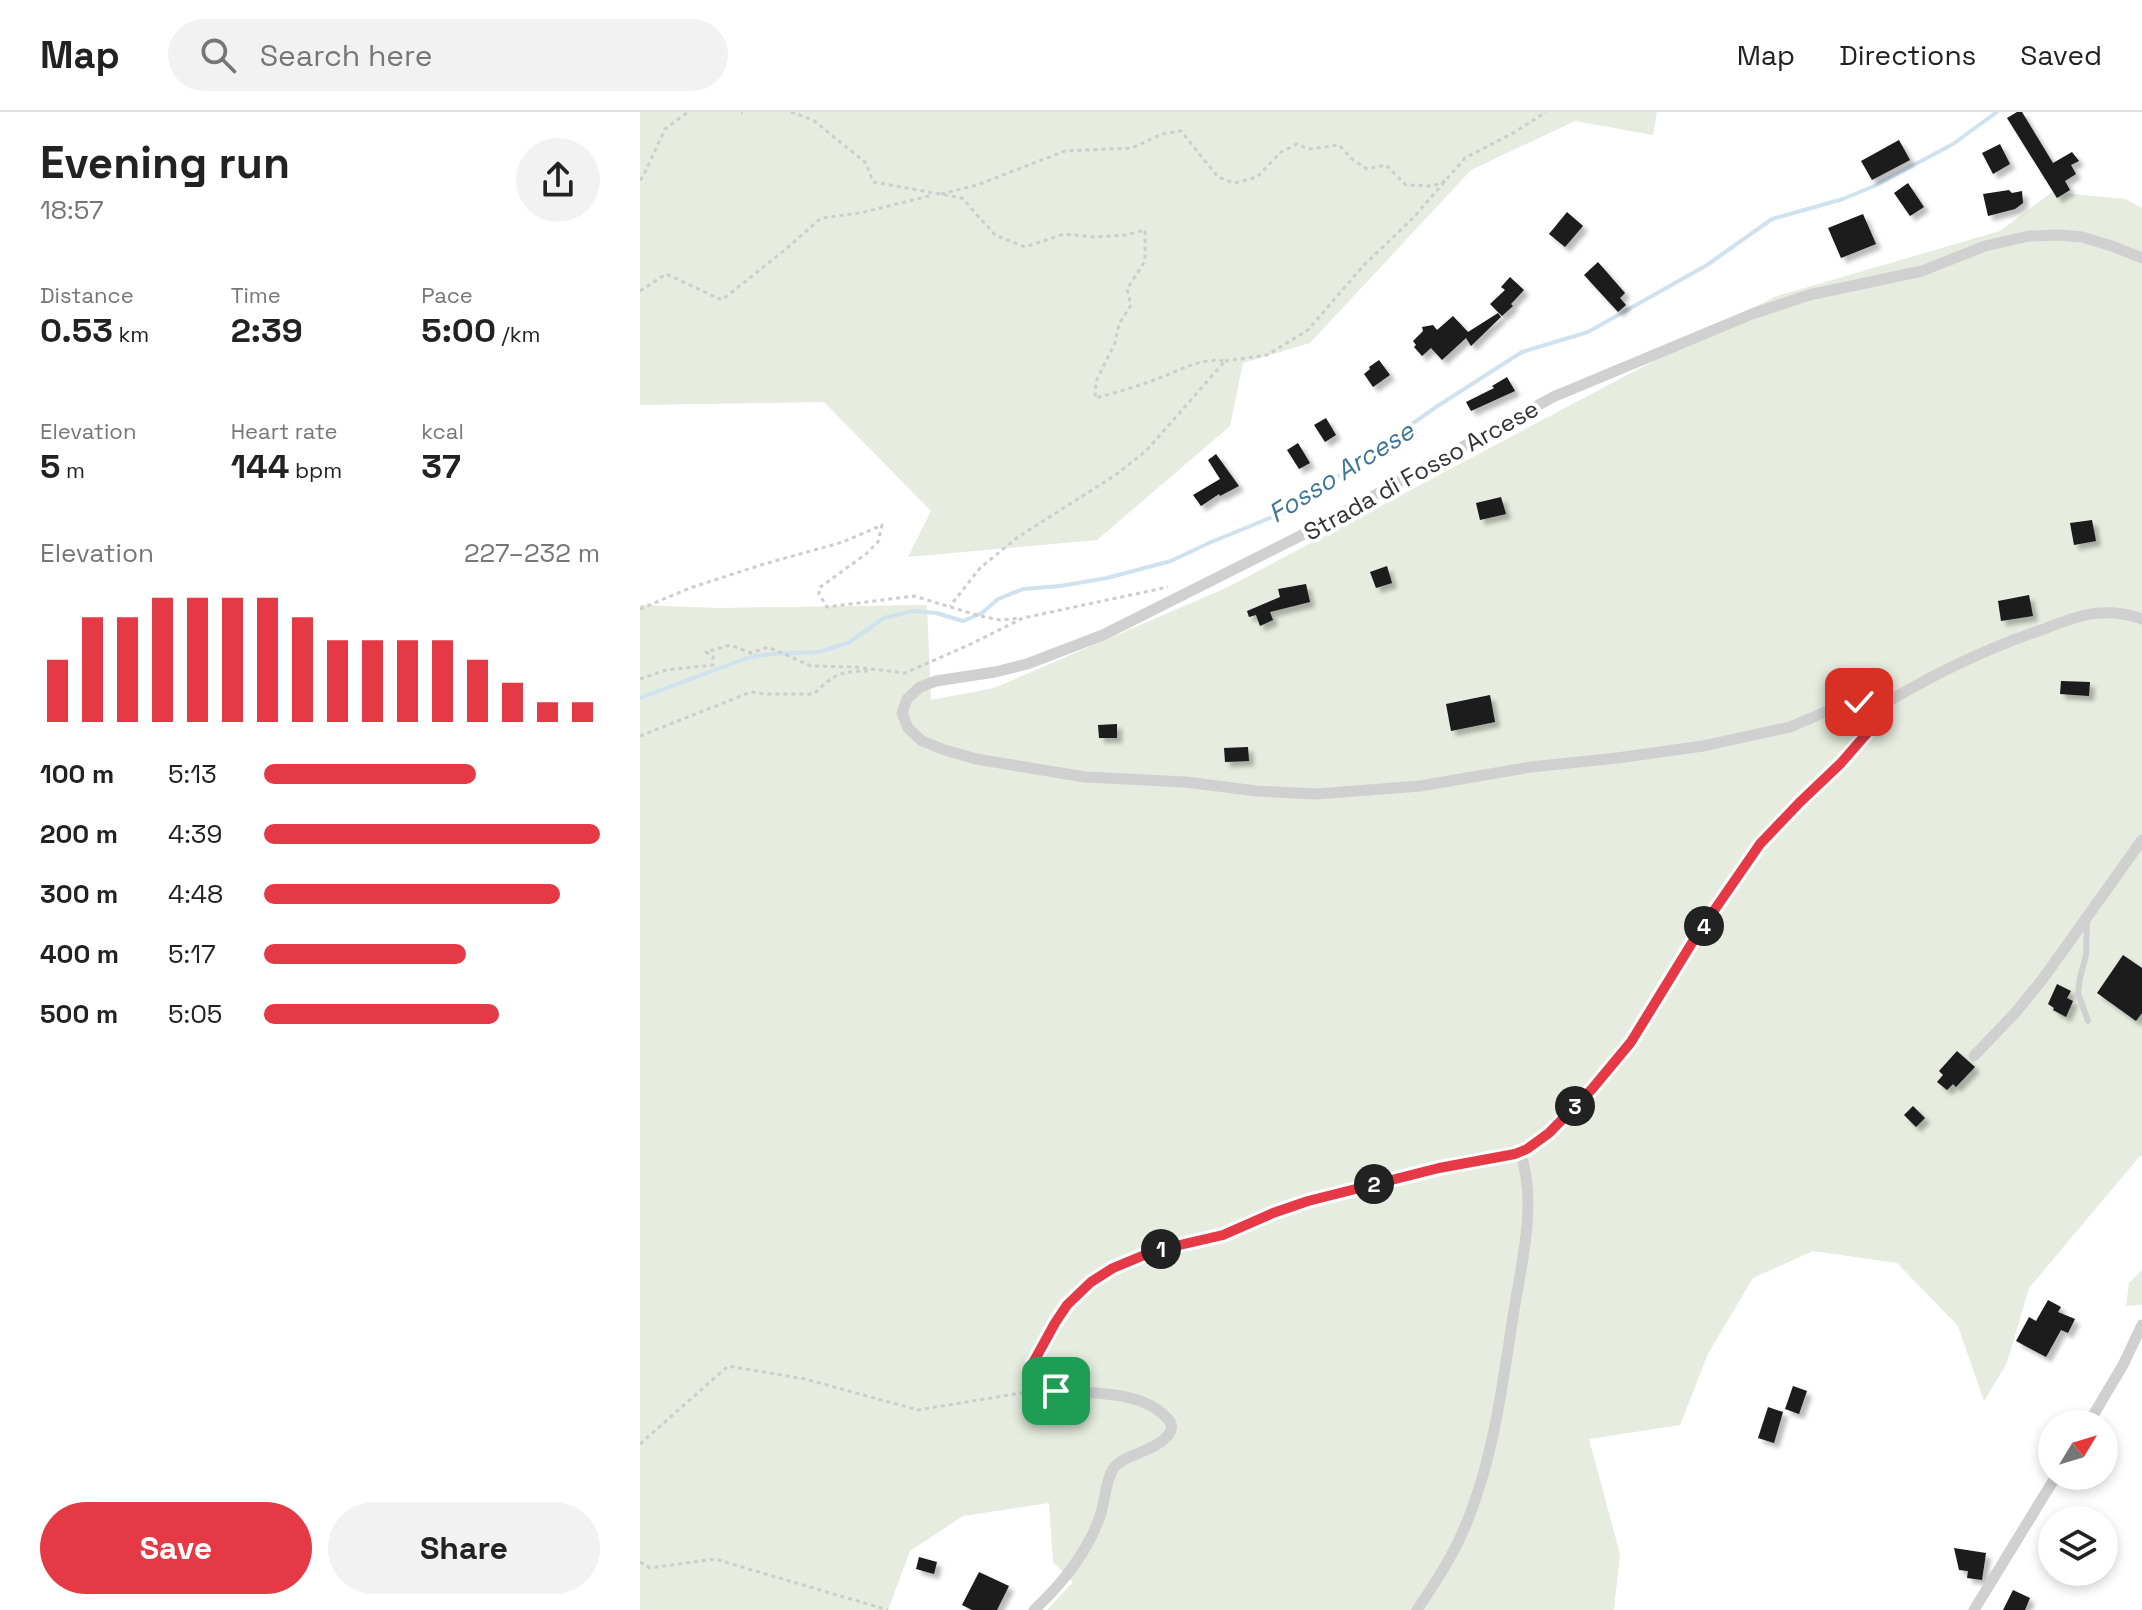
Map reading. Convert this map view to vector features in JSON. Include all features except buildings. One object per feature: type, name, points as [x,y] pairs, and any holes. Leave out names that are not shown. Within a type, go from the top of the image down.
[{"type":"street","name":"Strada di Fosso Arcese","points":[[1870,713],[1862,704],[1851,701],[1778,731],[1703,746],[1531,767],[1420,786],[1316,794],[1266,792],[1186,782],[1097,778],[976,759],[917,737],[904,723],[902,713],[904,703],[920,687],[995,672],[1056,654],[1124,625],[1317,528],[1563,392],[1762,310],[1837,288],[1922,271],[1985,246],[2029,236],[2082,237],[2142,258]]},
{"type":"street","points":[[1034,1610],[1069,1573],[1089,1541],[1101,1513],[1114,1467],[1152,1447],[1172,1430],[1171,1422],[1166,1417],[1133,1400],[1107,1394],[1046,1389],[1034,1382],[1031,1368],[1055,1323],[1083,1288],[1120,1264],[1162,1249],[1223,1235],[1308,1201],[1439,1168],[1520,1152],[1557,1126],[1616,1062],[1760,844],[1855,748],[1870,727],[1870,713],[1945,669],[2081,616],[2120,613],[2142,619]]},
{"type":"street","points":[[1974,1056],[2033,992],[2142,840]]},
{"type":"street","points":[[1417,1610],[1461,1536],[1487,1455],[1503,1379],[1524,1246],[1527,1181],[1520,1152]]},
{"type":"street","points":[[2096,1410],[2142,1325]]},
{"type":"street","points":[[1974,1610],[2047,1490]]},
{"type":"lane","points":[[2088,918],[2086,955],[2078,985],[2088,1021]]},
{"type":"path","points":[[640,180],[665,129],[688,112]]},
{"type":"path","points":[[791,112],[813,120],[866,163],[873,182],[962,198],[995,235],[1025,247],[1064,234],[1095,237],[1145,230],[1145,261],[1127,289],[1131,305],[1119,324],[1115,343],[1096,381],[1095,398],[1214,359],[1225,361],[1267,355],[1308,330],[1363,266],[1414,217],[1465,158],[1546,112]]},
{"type":"path","points":[[640,291],[666,274],[722,300],[821,218],[860,213],[977,185],[1065,151],[1132,148],[1162,134],[1181,131],[1218,177],[1234,183],[1257,177],[1281,152],[1297,144],[1309,149],[1339,145],[1367,169],[1386,165],[1406,185],[1433,186],[1445,181]]},
{"type":"path","points":[[950,606],[980,568],[1018,537],[1114,476],[1146,451],[1225,361]]},
{"type":"path","points":[[640,609],[690,588],[843,542],[882,525],[878,542],[872,548],[819,588],[827,607],[914,596],[1000,620],[1023,618],[1164,587],[1195,589]]},
{"type":"path","points":[[640,679],[666,670],[713,665],[713,657],[706,652],[730,645],[751,653],[768,647],[811,666],[905,673],[1023,618]]},
{"type":"path","points":[[640,736],[751,692],[814,694],[831,677],[846,671],[882,671]]},
{"type":"path","points":[[640,1444],[728,1366],[805,1379],[918,1410],[1046,1389]]},
{"type":"path","points":[[640,1562],[650,1568],[715,1559],[888,1610]]},
{"type":"shaded area","points":[[640,112],[1657,112],[1653,135],[1575,121],[1471,170],[1310,343],[1243,363],[1230,426],[1097,540],[908,557],[931,511],[824,402],[640,405]]},
{"type":"shaded area","points":[[2052,192],[2125,199],[2142,208],[2142,1156],[2029,1288],[2007,1363],[1984,1401],[1958,1326],[1897,1263],[1813,1251],[1753,1278],[1708,1354],[1680,1425],[1589,1439],[1620,1554],[1614,1610],[1047,1610],[1073,1582],[1053,1562],[1049,1503],[963,1516],[910,1551],[888,1610],[640,1610],[640,605],[717,608],[927,605],[931,700],[994,688],[1228,587],[1774,297],[2000,231]]},
{"type":"shaded area","points":[[2142,1270],[2142,1305],[2126,1306],[2129,1283]]},
{"type":"waterway","name":"Fosso Arcese","points":[[640,698],[750,657],[818,652],[848,643],[884,618],[913,611],[936,613],[963,621],[982,613],[998,599],[1023,589],[1107,578],[1171,561],[1292,509],[1436,407],[1522,352],[1588,332],[1707,265],[1772,219],[1843,199],[1874,186],[1953,144],[1997,112]]},
{"type":"route","points":[[1056,1391],[1034,1382],[1031,1372],[1033,1363],[1067,1305],[1083,1288],[1113,1268],[1154,1251],[1223,1235],[1308,1201],[1439,1168],[1515,1154],[1549,1133],[1592,1089],[1631,1042],[1695,938],[1760,844],[1868,732],[1872,723],[1870,713],[1859,702]]}]
